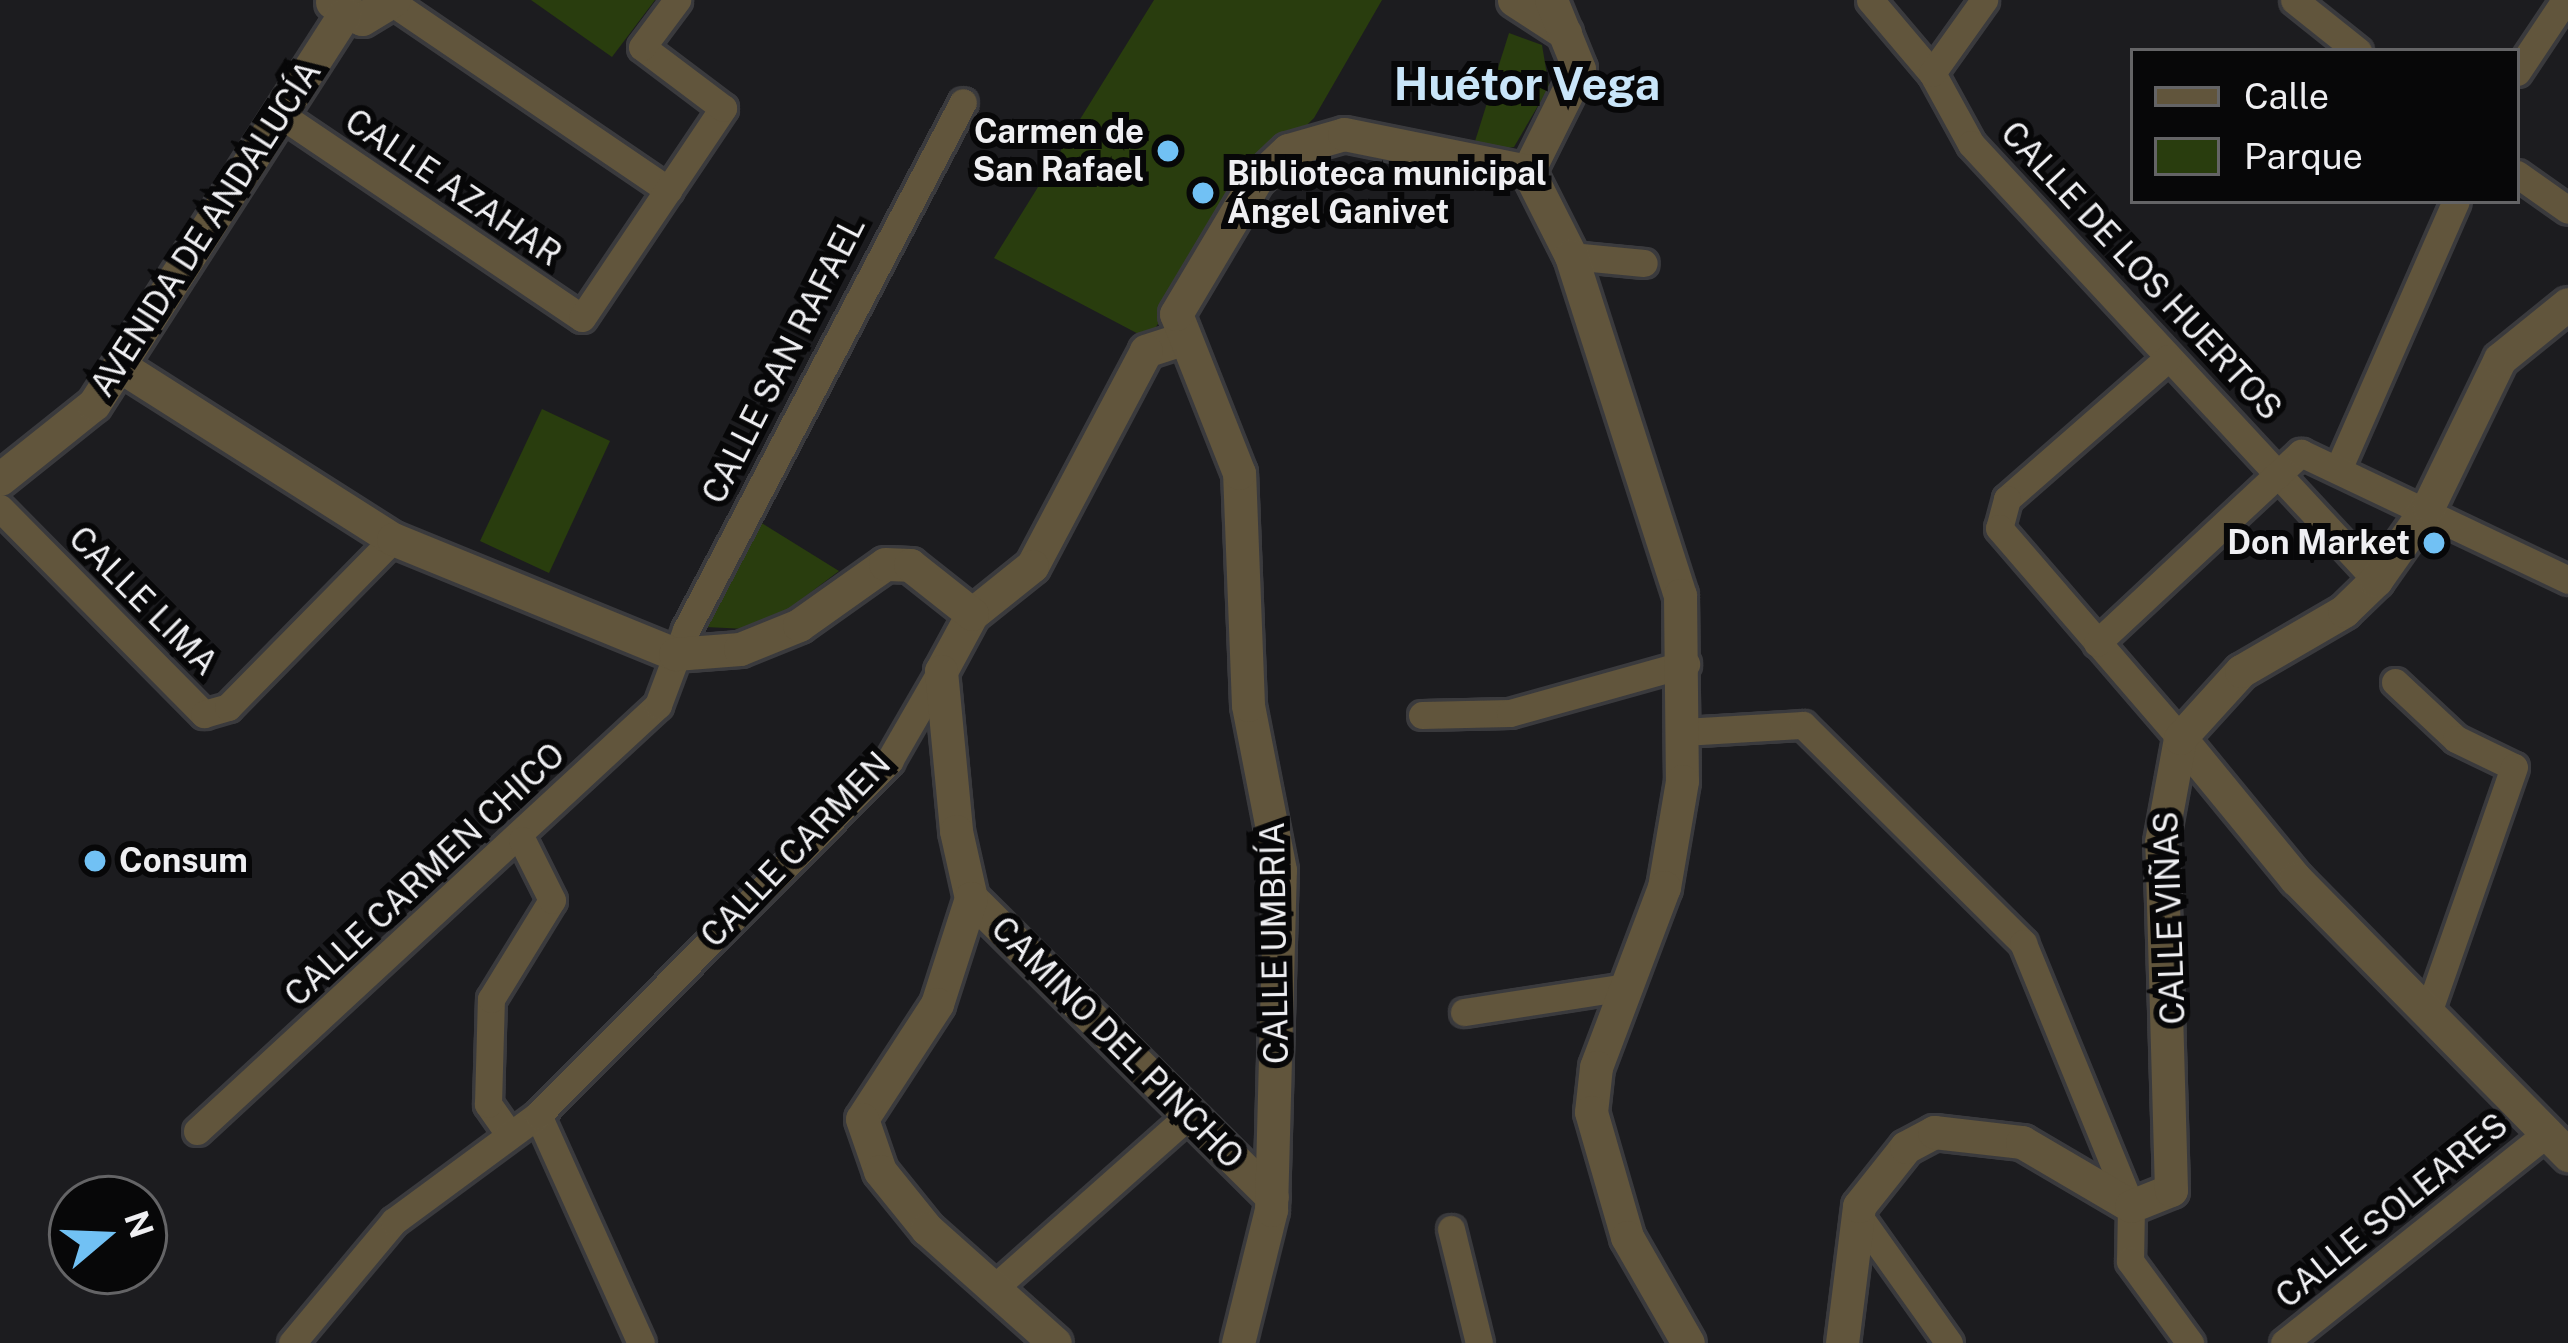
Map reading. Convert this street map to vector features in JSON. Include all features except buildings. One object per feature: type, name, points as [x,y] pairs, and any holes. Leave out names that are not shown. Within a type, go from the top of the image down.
[{"type":"street","points":[[338,7],[379,15],[393,1],[668,190],[723,108],[641,47],[677,0]]},
{"type":"street","points":[[1516,0],[1565,33]]},
{"type":"street","points":[[1528,171],[1579,69],[1551,0]]},
{"type":"street","name":"CALLE DE LOS HUERTOS","points":[[1870,0],[1932,73],[1972,145],[2168,358],[2278,467],[2376,580]]},
{"type":"street","points":[[1932,73],[1984,0]]},
{"type":"street","points":[[2294,0],[2354,48]]},
{"type":"street","points":[[2520,68],[2565,0]]},
{"type":"street","name":"AVENIDA DE ANDALUCÍA","points":[[0,479],[94,404],[284,117],[338,7]]},
{"type":"street","name":"CALLE SAN RAFAEL","points":[[675,654],[963,103]]},
{"type":"street","name":"CALLE AZAHAR","points":[[284,117],[582,318],[668,190]]},
{"type":"street","points":[[1179,340],[1176,314],[1256,180],[1288,150],[1344,134],[1528,171]]},
{"type":"street","points":[[1528,171],[1570,256],[1680,595],[1686,664],[1684,732],[1664,887],[1595,1067],[1597,1159],[1688,1343]]},
{"type":"street","points":[[2520,176],[2568,210]]},
{"type":"street","points":[[2340,465],[2455,204]]},
{"type":"street","points":[[1570,256],[1644,262]]},
{"type":"street","points":[[2180,738],[2241,670],[2344,611],[2376,580],[2428,505],[2500,359],[2568,304]]},
{"type":"street","name":"CALLE CARMEN","points":[[292,1343],[394,1221],[538,1115],[889,761],[972,614],[1032,566],[1146,351],[1179,340]]},
{"type":"street","name":"CALLE UMBRÍA","points":[[1179,340],[1239,473],[1248,705],[1280,870],[1272,1197],[1238,1343]]},
{"type":"street","points":[[2168,358],[2007,499],[1999,528],[2427,1015],[2557,1145]]},
{"type":"street","points":[[120,366],[393,539],[617,636],[675,654],[740,649],[799,625],[885,564],[910,565],[972,614]]},
{"type":"street","points":[[2097,643],[2278,467],[2301,453],[2340,465],[2428,505],[2568,580]]},
{"type":"street","name":"CALLE LIMA","points":[[0,508],[204,714],[228,707],[393,539]]},
{"type":"street","name":"CALLE CARMEN CHICO","points":[[197,1131],[522,840],[658,705],[675,654]]},
{"type":"street","points":[[1422,715],[1510,713],[1686,664]]},
{"type":"street","name":"CAMINO DEL PINCHO","points":[[941,671],[971,898],[1272,1197]]},
{"type":"street","points":[[2395,682],[2456,739],[2515,767],[2427,1015]]},
{"type":"street","points":[[1684,732],[1803,725],[2023,943],[2131,1206],[2131,1261],[2190,1343]]},
{"type":"street","name":"CALLE VIÑAS","points":[[2131,1206],[2158,1199],[2178,1174],[2161,842],[2180,738]]},
{"type":"street","points":[[509,1134],[488,1104],[490,998],[552,900],[522,840]]},
{"type":"street","points":[[971,898],[937,1004],[862,1119],[880,1172],[992,1290],[1055,1343]]},
{"type":"street","points":[[1464,1012],[1625,987]]},
{"type":"street","points":[[538,1115],[640,1343]]},
{"type":"street","points":[[992,1290],[1189,1115]]},
{"type":"street","points":[[1841,1343],[1858,1215],[1906,1147],[1974,1129],[2023,1142],[2131,1206]]},
{"type":"street","name":"CALLE SOLEARES","points":[[2284,1343],[2557,1145]]},
{"type":"street","points":[[1858,1215],[1949,1343]]},
{"type":"street","points":[[1451,1229],[1479,1343]]},
{"type":"green space","points":[[531,0],[655,0],[612,57]]},
{"type":"green space","name":"Carmen de San Rafael","points":[[1154,0],[1382,0],[1314,118],[1255,176],[1148,339],[994,258]]},
{"type":"green space","points":[[1509,33],[1542,45],[1549,87],[1514,147],[1471,154]]},
{"type":"green space","points":[[542,409],[610,441],[549,573],[480,541]]},
{"type":"green space","points":[[760,522],[839,571],[782,614],[746,629],[706,627]]},
{"type":"place","name":"Carmen de San Rafael","points":[[1168,151]]},
{"type":"place","name":"Biblioteca municipal Ángel Ganivet","points":[[1203,193]]},
{"type":"place","name":"Don Market","points":[[2434,543]]},
{"type":"place","name":"Consum","points":[[95,861]]},
{"type":"district","name":"Huétor Vega","points":[[1527,84]]}]
